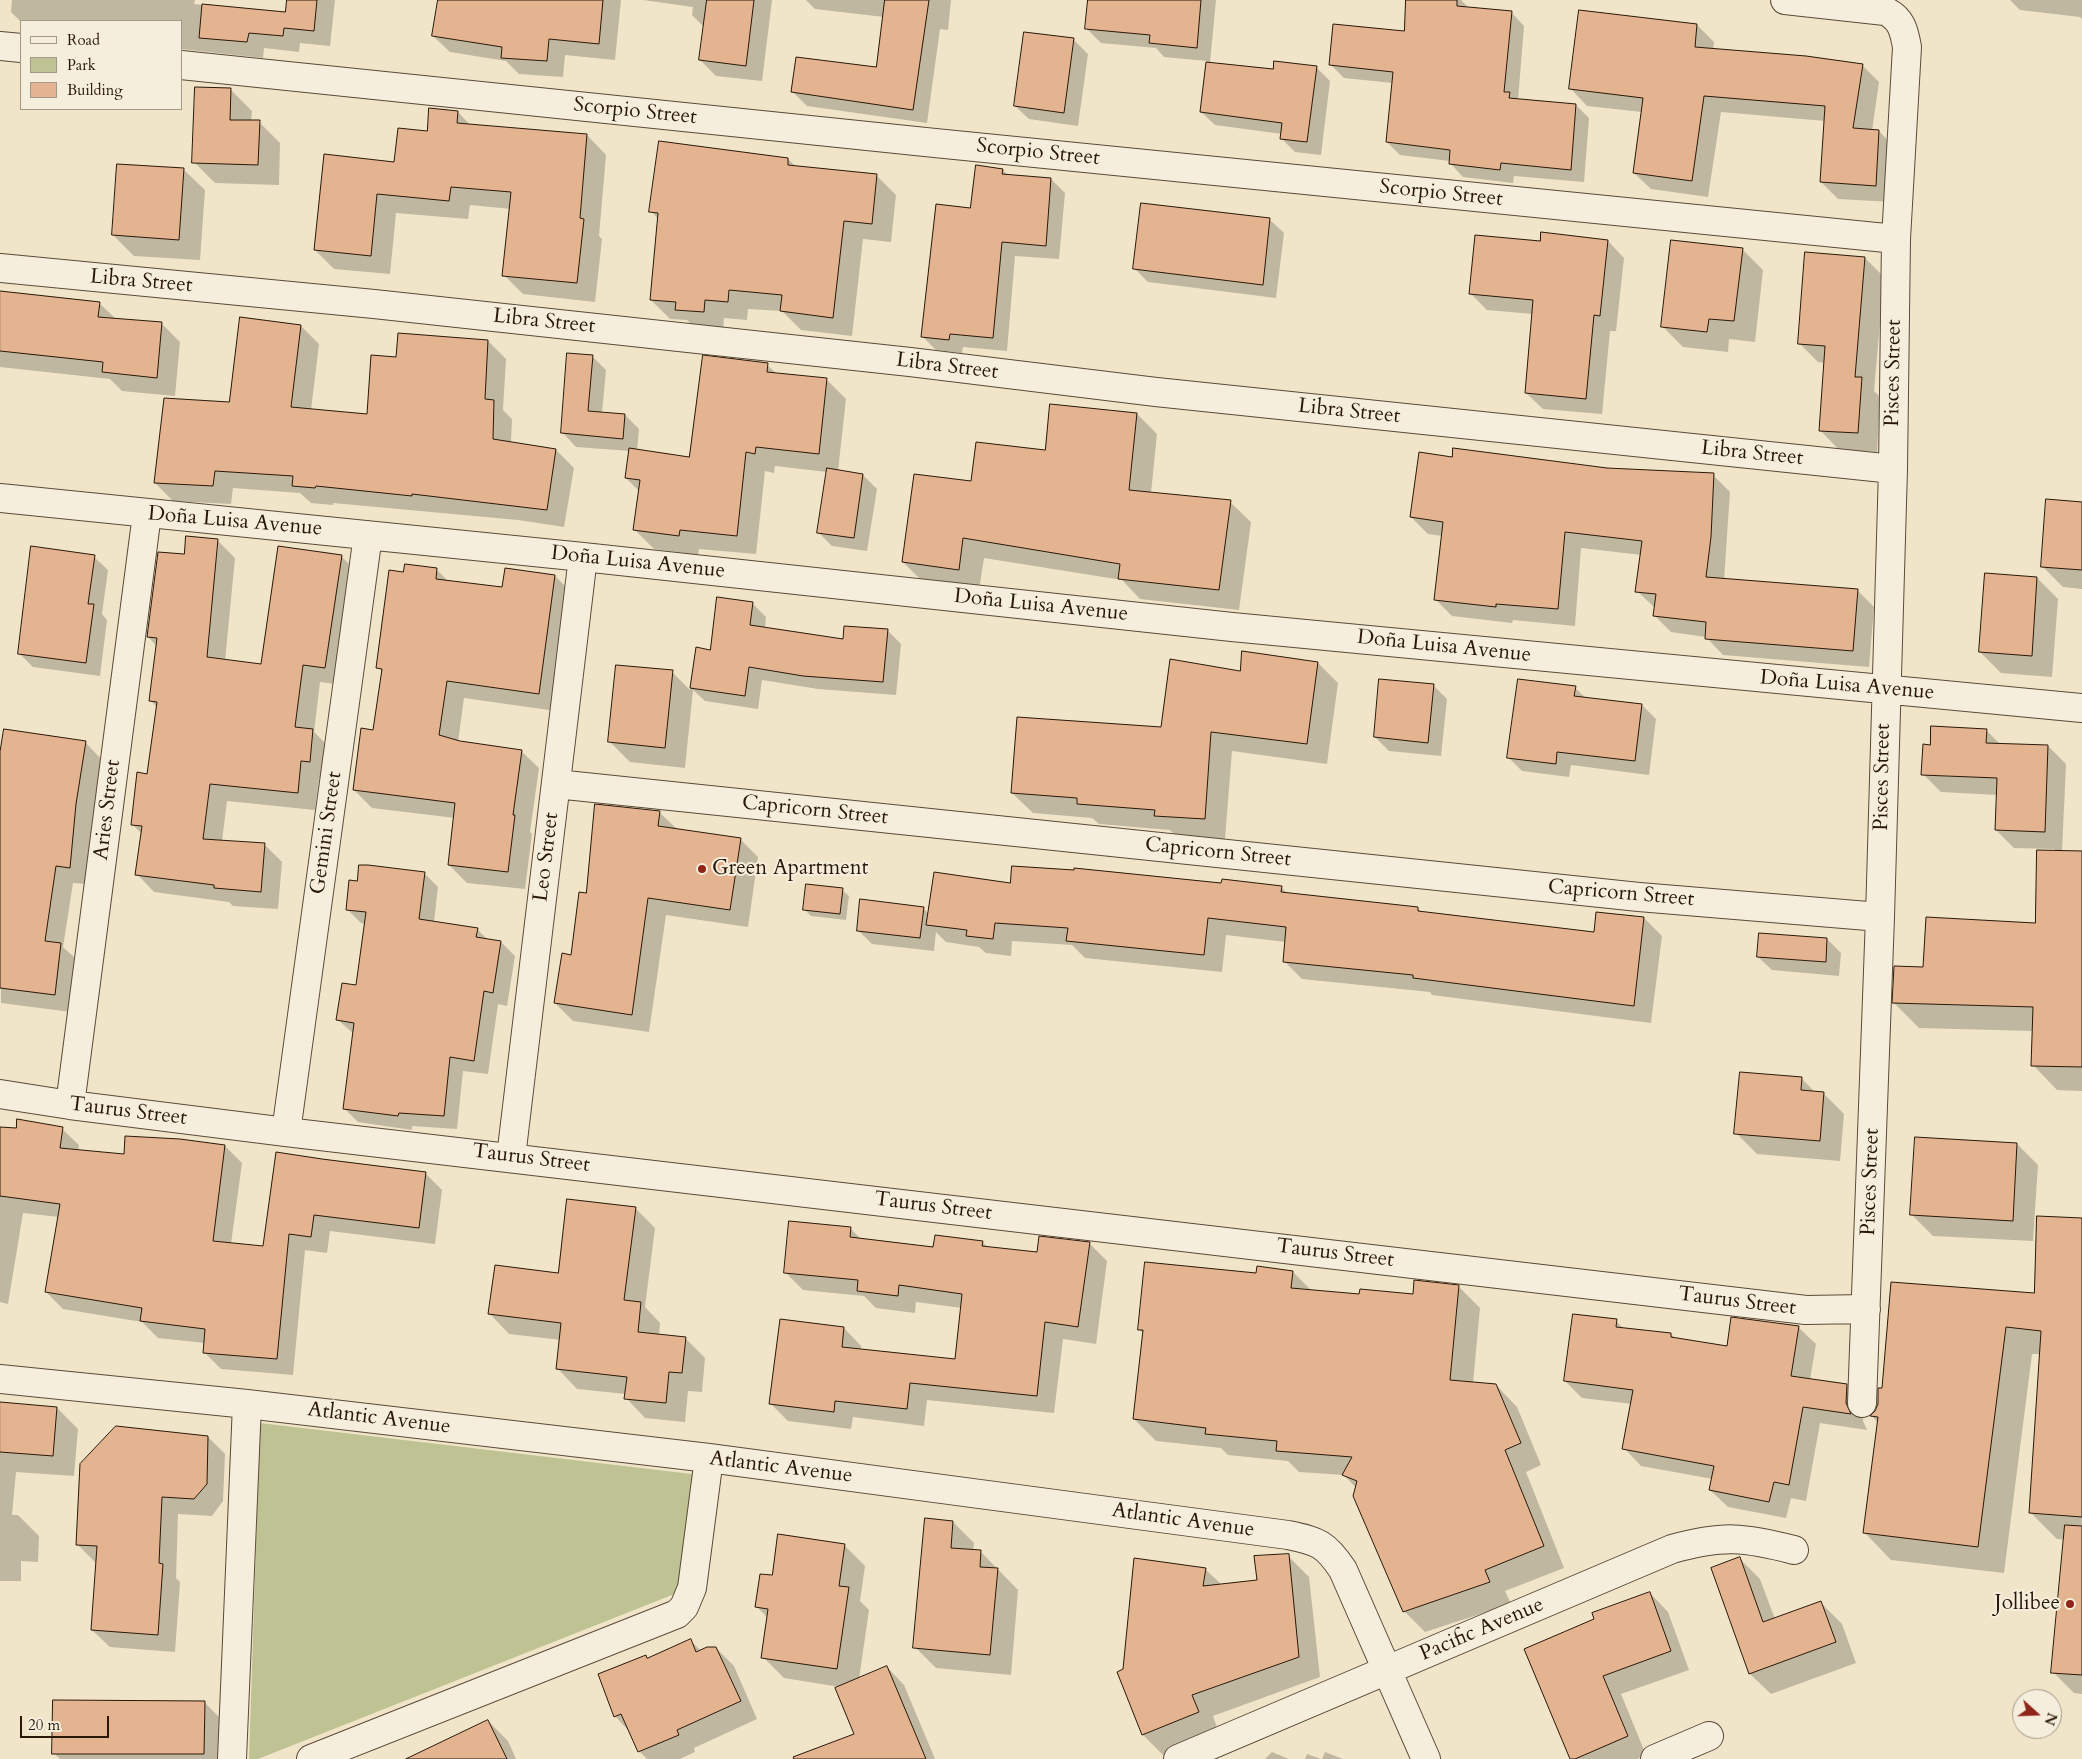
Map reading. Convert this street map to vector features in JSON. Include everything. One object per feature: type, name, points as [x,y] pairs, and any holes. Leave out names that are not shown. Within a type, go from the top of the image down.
[{"type":"street","name":"Pisces Street","points":[[1785,0],[1885,11],[1894,15],[1903,28],[1907,47],[1896,239],[1893,469],[1885,690],[1880,916],[1862,1404]]},
{"type":"street","points":[[0,46],[20,48]]},
{"type":"street","name":"Scorpio Street","points":[[182,65],[964,146],[1896,239]]},
{"type":"street","name":"Libra Street","points":[[0,268],[384,305],[900,361],[1166,393],[1893,469]]},
{"type":"street","name":"Doña Luisa Avenue","points":[[0,498],[583,557],[1232,627],[2082,708]]},
{"type":"street","name":"Aries Street","points":[[70,1105],[147,514]]},
{"type":"street","name":"Gemini Street","points":[[286,1132],[368,535]]},
{"type":"street","name":"Leo Street","points":[[511,1157],[583,557]]},
{"type":"street","name":"Capricorn Street","points":[[556,784],[1639,897],[1880,916]]},
{"type":"street","name":"Taurus Street","points":[[0,1094],[70,1105],[286,1132],[1806,1310],[1866,1309]]},
{"type":"street","name":"Atlantic Avenue","points":[[0,1380],[247,1404],[709,1458],[1288,1535],[1306,1539],[1322,1544],[1334,1555],[1343,1570],[1426,1759]]},
{"type":"street","points":[[232,1759],[247,1404]]},
{"type":"street","points":[[311,1759],[677,1614],[684,1607],[692,1588],[709,1458]]},
{"type":"street","name":"Pacific Avenue","points":[[1178,1759],[1680,1547],[1704,1540],[1733,1538],[1762,1542],[1794,1550]]},
{"type":"street","points":[[1655,1759],[1709,1736]]},
{"type":"green space","points":[[260,1423],[692,1474],[677,1593],[258,1759],[249,1759]]},
{"type":"building","points":[[287,0],[317,0],[314,31],[284,28],[283,36],[249,33],[247,42],[199,38],[202,4],[285,12]]},
{"type":"building","points":[[438,0],[603,0],[599,44],[549,39],[547,61],[501,58],[502,47],[432,36]]},
{"type":"building","points":[[707,0],[754,0],[746,66],[699,60]]},
{"type":"building","points":[[885,0],[929,0],[913,110],[791,92],[796,57],[876,67]]},
{"type":"building","points":[[1088,0],[1201,0],[1197,48],[1149,43],[1150,35],[1085,29]]},
{"type":"building","points":[[1406,0],[1457,0],[1457,6],[1512,11],[1504,92],[1510,92],[1509,98],[1576,104],[1571,170],[1501,163],[1500,170],[1449,164],[1450,150],[1386,142],[1393,72],[1329,65],[1333,24],[1404,31]]},
{"type":"building","points":[[1579,10],[1697,24],[1695,47],[1806,56],[1863,64],[1853,128],[1879,130],[1876,186],[1820,182],[1825,106],[1704,96],[1692,181],[1633,173],[1643,98],[1569,89]]},
{"type":"building","points":[[1024,32],[1074,38],[1064,113],[1014,106]]},
{"type":"building","points":[[1274,61],[1317,66],[1307,142],[1280,139],[1282,123],[1200,112],[1206,62],[1273,69]]},
{"type":"building","points":[[195,87],[231,88],[230,120],[260,120],[258,165],[192,163]]},
{"type":"building","points":[[429,108],[458,111],[457,123],[587,134],[580,218],[584,219],[577,283],[502,276],[511,192],[451,187],[449,201],[377,194],[371,256],[314,250],[324,154],[394,162],[398,128],[427,131]]},
{"type":"building","points":[[659,141],[788,158],[788,165],[877,174],[872,224],[844,221],[833,318],[780,311],[782,295],[729,290],[728,302],[705,300],[704,312],[675,310],[676,302],[650,300],[658,213],[649,212]]},
{"type":"building","points":[[117,164],[184,168],[179,240],[112,235]]},
{"type":"building","points":[[976,165],[1003,169],[1002,174],[1051,178],[1046,246],[1002,242],[993,338],[950,334],[949,340],[921,337],[936,204],[970,208]]},
{"type":"building","points":[[1141,203],[1270,218],[1263,285],[1133,269]]},
{"type":"building","points":[[1541,232],[1608,240],[1600,316],[1594,315],[1586,399],[1525,393],[1533,300],[1469,294],[1475,235],[1540,241]]},
{"type":"building","points":[[1671,240],[1743,248],[1734,321],[1709,319],[1707,332],[1661,327]]},
{"type":"building","points":[[1805,252],[1865,257],[1855,377],[1862,377],[1858,433],[1819,431],[1825,346],[1798,344]]},
{"type":"building","points":[[0,291],[100,302],[98,317],[162,322],[157,378],[102,372],[103,362],[0,351]]},
{"type":"building","points":[[240,317],[301,325],[291,407],[367,414],[371,355],[396,357],[398,333],[488,340],[485,399],[494,400],[493,439],[556,449],[547,510],[412,494],[412,496],[316,486],[315,488],[292,486],[293,476],[215,471],[213,486],[154,483],[164,398],[229,402]]},
{"type":"building","points":[[567,353],[593,355],[588,411],[625,414],[623,439],[561,433]]},
{"type":"building","points":[[703,355],[768,363],[767,372],[827,378],[819,454],[756,447],[755,454],[746,452],[737,536],[680,530],[679,536],[633,530],[640,480],[625,478],[629,448],[689,457]]},
{"type":"building","points":[[1050,404],[1137,413],[1129,490],[1231,500],[1219,590],[1118,579],[1120,564],[963,538],[959,570],[902,562],[914,474],[971,481],[976,442],[1045,450]]},
{"type":"building","points":[[1453,448],[1607,468],[1714,473],[1711,537],[1706,577],[1858,589],[1853,651],[1705,639],[1706,622],[1653,616],[1656,594],[1635,592],[1642,541],[1565,532],[1558,609],[1496,604],[1496,607],[1434,600],[1443,522],[1410,517],[1419,452],[1452,457]]},
{"type":"building","points":[[827,468],[863,474],[854,538],[817,533]]},
{"type":"building","points":[[2046,499],[2082,502],[2082,570],[2041,567]]},
{"type":"building","points":[[186,536],[218,539],[207,657],[261,664],[278,546],[342,555],[325,668],[303,665],[295,727],[313,729],[310,762],[301,761],[298,793],[210,784],[203,839],[265,843],[261,892],[214,888],[214,885],[135,875],[142,826],[131,825],[137,772],[147,774],[157,702],[149,701],[157,638],[147,637],[158,552],[184,554]]},
{"type":"building","points":[[31,546],[95,555],[88,604],[94,604],[86,663],[18,654]]},
{"type":"building","points":[[405,564],[437,568],[436,579],[502,587],[505,568],[555,575],[539,694],[447,681],[439,735],[460,741],[522,750],[513,815],[515,815],[508,872],[448,865],[455,803],[353,790],[361,728],[373,730],[382,669],[376,668],[389,570],[403,572]]},
{"type":"building","points":[[1985,573],[2037,577],[2032,656],[1979,652]]},
{"type":"building","points":[[717,597],[753,602],[750,625],[843,639],[844,626],[888,629],[883,682],[803,676],[749,667],[745,696],[690,688],[696,647],[710,650]]},
{"type":"building","points":[[1242,651],[1318,662],[1307,744],[1211,732],[1205,819],[1154,816],[1155,810],[1077,804],[1077,798],[1011,793],[1017,717],[1161,727],[1170,659],[1240,671]]},
{"type":"building","points":[[616,665],[673,670],[665,748],[608,742]]},
{"type":"building","points":[[1379,679],[1434,684],[1428,743],[1374,737]]},
{"type":"building","points":[[1518,679],[1576,686],[1574,696],[1642,704],[1635,761],[1557,752],[1556,764],[1507,758]]},
{"type":"building","points":[[1931,726],[1987,729],[1986,743],[2048,745],[2045,832],[1995,830],[1997,778],[1921,775],[1923,744],[1930,745]]},
{"type":"building","points":[[4,729],[86,741],[76,804],[70,868],[56,866],[45,941],[61,943],[55,995],[0,988],[0,752]]},
{"type":"building","points":[[595,804],[660,811],[658,826],[741,838],[730,910],[648,898],[632,1015],[554,1003],[562,953],[571,955],[579,892],[586,893]]},
{"type":"building","points":[[2037,850],[2082,851],[2082,1067],[2031,1066],[2033,1007],[1892,1003],[1894,966],[1923,967],[1926,917],[2035,923]]},
{"type":"building","points":[[359,865],[425,872],[419,919],[478,928],[476,937],[501,941],[493,993],[484,991],[474,1061],[450,1057],[444,1116],[399,1113],[398,1116],[343,1109],[354,1023],[336,1020],[342,983],[356,985],[366,912],[346,910],[349,880],[357,881]]},
{"type":"building","points":[[1012,866],[1074,870],[1074,868],[1221,883],[1222,879],[1282,886],[1281,892],[1418,907],[1418,911],[1594,932],[1596,912],[1644,917],[1634,1006],[1413,978],[1413,975],[1283,962],[1286,927],[1208,918],[1204,955],[1066,941],[1068,928],[995,923],[993,939],[966,936],[967,930],[926,925],[934,872],[1010,883]]},
{"type":"building","points":[[806,884],[843,888],[840,914],[803,910]]},
{"type":"building","points":[[860,899],[924,907],[920,938],[857,931]]},
{"type":"building","points":[[1759,933],[1827,938],[1826,962],[1757,957]]},
{"type":"building","points":[[1740,1072],[1802,1077],[1801,1090],[1824,1092],[1820,1141],[1734,1134]]},
{"type":"building","points":[[17,1119],[63,1127],[60,1148],[124,1154],[125,1136],[180,1139],[225,1145],[213,1241],[263,1246],[276,1152],[426,1172],[419,1228],[314,1215],[311,1237],[289,1234],[277,1359],[203,1353],[205,1329],[140,1321],[142,1308],[45,1292],[60,1204],[0,1196],[0,1127],[16,1128]]},
{"type":"building","points":[[1915,1137],[2017,1143],[2013,1221],[1910,1215]]},
{"type":"building","points":[[567,1199],[636,1207],[624,1300],[641,1302],[638,1332],[686,1337],[682,1373],[669,1372],[666,1403],[624,1399],[627,1377],[556,1369],[561,1323],[488,1314],[495,1265],[558,1273]]},
{"type":"building","points":[[2037,1216],[2082,1218],[2082,1517],[2029,1513],[2041,1331],[2006,1327],[1978,1547],[1863,1533],[1878,1417],[1870,1416],[1878,1404],[1878,1388],[1882,1388],[1891,1282],[2034,1293]]},
{"type":"building","points":[[789,1221],[851,1227],[850,1237],[933,1247],[935,1235],[983,1241],[982,1246],[1037,1252],[1039,1236],[1090,1242],[1078,1327],[1045,1322],[1037,1396],[910,1383],[907,1409],[835,1401],[834,1412],[769,1404],[780,1319],[844,1327],[842,1347],[955,1359],[962,1294],[899,1285],[898,1296],[857,1291],[858,1280],[784,1273]]},
{"type":"building","points":[[1145,1262],[1256,1273],[1257,1266],[1293,1271],[1291,1288],[1359,1294],[1360,1289],[1413,1294],[1414,1280],[1459,1285],[1450,1380],[1496,1384],[1521,1443],[1505,1450],[1544,1546],[1485,1570],[1490,1582],[1403,1612],[1353,1496],[1357,1481],[1342,1475],[1352,1457],[1276,1451],[1277,1441],[1205,1434],[1206,1428],[1133,1419],[1143,1330],[1138,1330]]},
{"type":"building","points":[[1573,1314],[1617,1319],[1616,1327],[1671,1333],[1671,1337],[1727,1346],[1731,1317],[1799,1326],[1791,1376],[1847,1384],[1846,1403],[1851,1414],[1803,1407],[1789,1485],[1774,1482],[1769,1502],[1709,1490],[1714,1466],[1622,1449],[1633,1390],[1564,1381]]},
{"type":"building","points":[[0,1402],[57,1407],[53,1456],[0,1452]]},
{"type":"building","points":[[116,1426],[208,1436],[207,1484],[194,1499],[162,1497],[159,1563],[163,1564],[158,1635],[91,1630],[97,1546],[76,1545],[80,1464]]},
{"type":"building","points":[[925,1518],[953,1521],[951,1548],[981,1550],[980,1567],[998,1568],[990,1655],[913,1648]]},
{"type":"building","name":"Jollibee","points":[[2065,1525],[2082,1526],[2082,1675],[2051,1673]]},
{"type":"building","points":[[778,1534],[845,1544],[839,1586],[849,1587],[837,1669],[761,1658],[768,1609],[755,1607],[760,1574],[772,1575]]},
{"type":"building","points":[[1289,1554],[1299,1657],[1192,1695],[1199,1712],[1142,1735],[1117,1672],[1123,1669],[1134,1558],[1206,1568],[1203,1586],[1257,1580],[1254,1556]]},
{"type":"building","points":[[1740,1557],[1763,1622],[1821,1601],[1836,1642],[1749,1674],[1711,1568]]},
{"type":"building","points":[[1650,1592],[1671,1651],[1603,1676],[1628,1736],[1575,1759],[1570,1759],[1524,1649],[1594,1619],[1592,1613]]},
{"type":"building","points":[[691,1639],[696,1652],[707,1647],[716,1647],[741,1701],[677,1730],[679,1735],[638,1752],[621,1714],[614,1717],[598,1674],[646,1655],[647,1658]]},
{"type":"building","points":[[887,1666],[926,1759],[794,1759],[793,1757],[854,1734],[835,1688]]},
{"type":"building","points":[[53,1700],[205,1701],[204,1754],[52,1754]]},
{"type":"building","points":[[488,1720],[507,1759],[406,1759]]},
{"type":"place","name":"Green Apartment","points":[[702,869]]},
{"type":"place","name":"Jollibee","points":[[2070,1604]]}]
